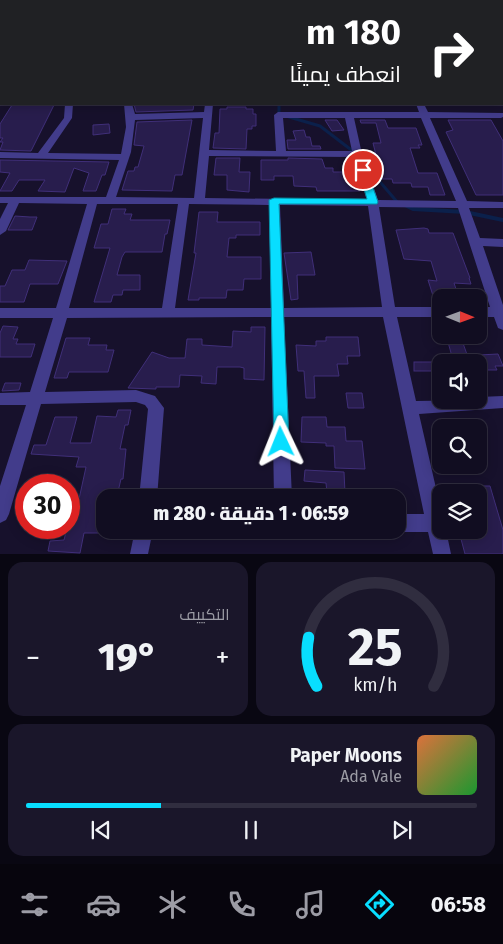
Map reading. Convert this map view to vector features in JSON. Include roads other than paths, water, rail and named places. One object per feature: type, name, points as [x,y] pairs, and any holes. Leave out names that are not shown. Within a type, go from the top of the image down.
[{"type":"street","points":[[42,156],[68,118],[69,105]]},
{"type":"street","points":[[110,200],[124,157],[132,117],[128,105]]},
{"type":"street","points":[[277,105],[280,154]]},
{"type":"street","points":[[496,105],[502,116]]},
{"type":"street","points":[[132,117],[208,109],[199,201]]},
{"type":"street","points":[[278,115],[349,116],[422,109],[502,116]]},
{"type":"street","points":[[422,109],[462,205],[501,316],[488,314]]},
{"type":"street","points":[[349,116],[358,154],[373,202],[388,313],[411,408],[432,510]]},
{"type":"street","points":[[204,153],[358,154]]},
{"type":"street","points":[[0,155],[124,157]]},
{"type":"street","points":[[0,200],[274,200],[503,205]]},
{"type":"street","points":[[0,231],[15,200]]},
{"type":"street","points":[[0,514],[61,314],[93,200]]},
{"type":"street","points":[[168,313],[184,200]]},
{"type":"street","points":[[274,200],[283,489]]},
{"type":"street","points":[[476,242],[503,243]]},
{"type":"street","points":[[0,313],[432,312]]},
{"type":"street","points":[[0,399],[35,400],[136,396],[150,400],[156,408],[149,489]]},
{"type":"street","points":[[411,408],[503,402]]},
{"type":"street","points":[[406,523],[432,524]]},
{"type":"street","points":[[139,554],[142,539]]},
{"type":"street","points":[[438,539],[442,554]]},
{"type":"waterway","points":[[279,105],[279,116]]},
{"type":"waterway","points":[[289,117],[320,126],[354,152]]},
{"type":"waterway","points":[[364,163],[398,203]]},
{"type":"waterway","points":[[407,206],[413,209],[465,212],[503,220]]}]
